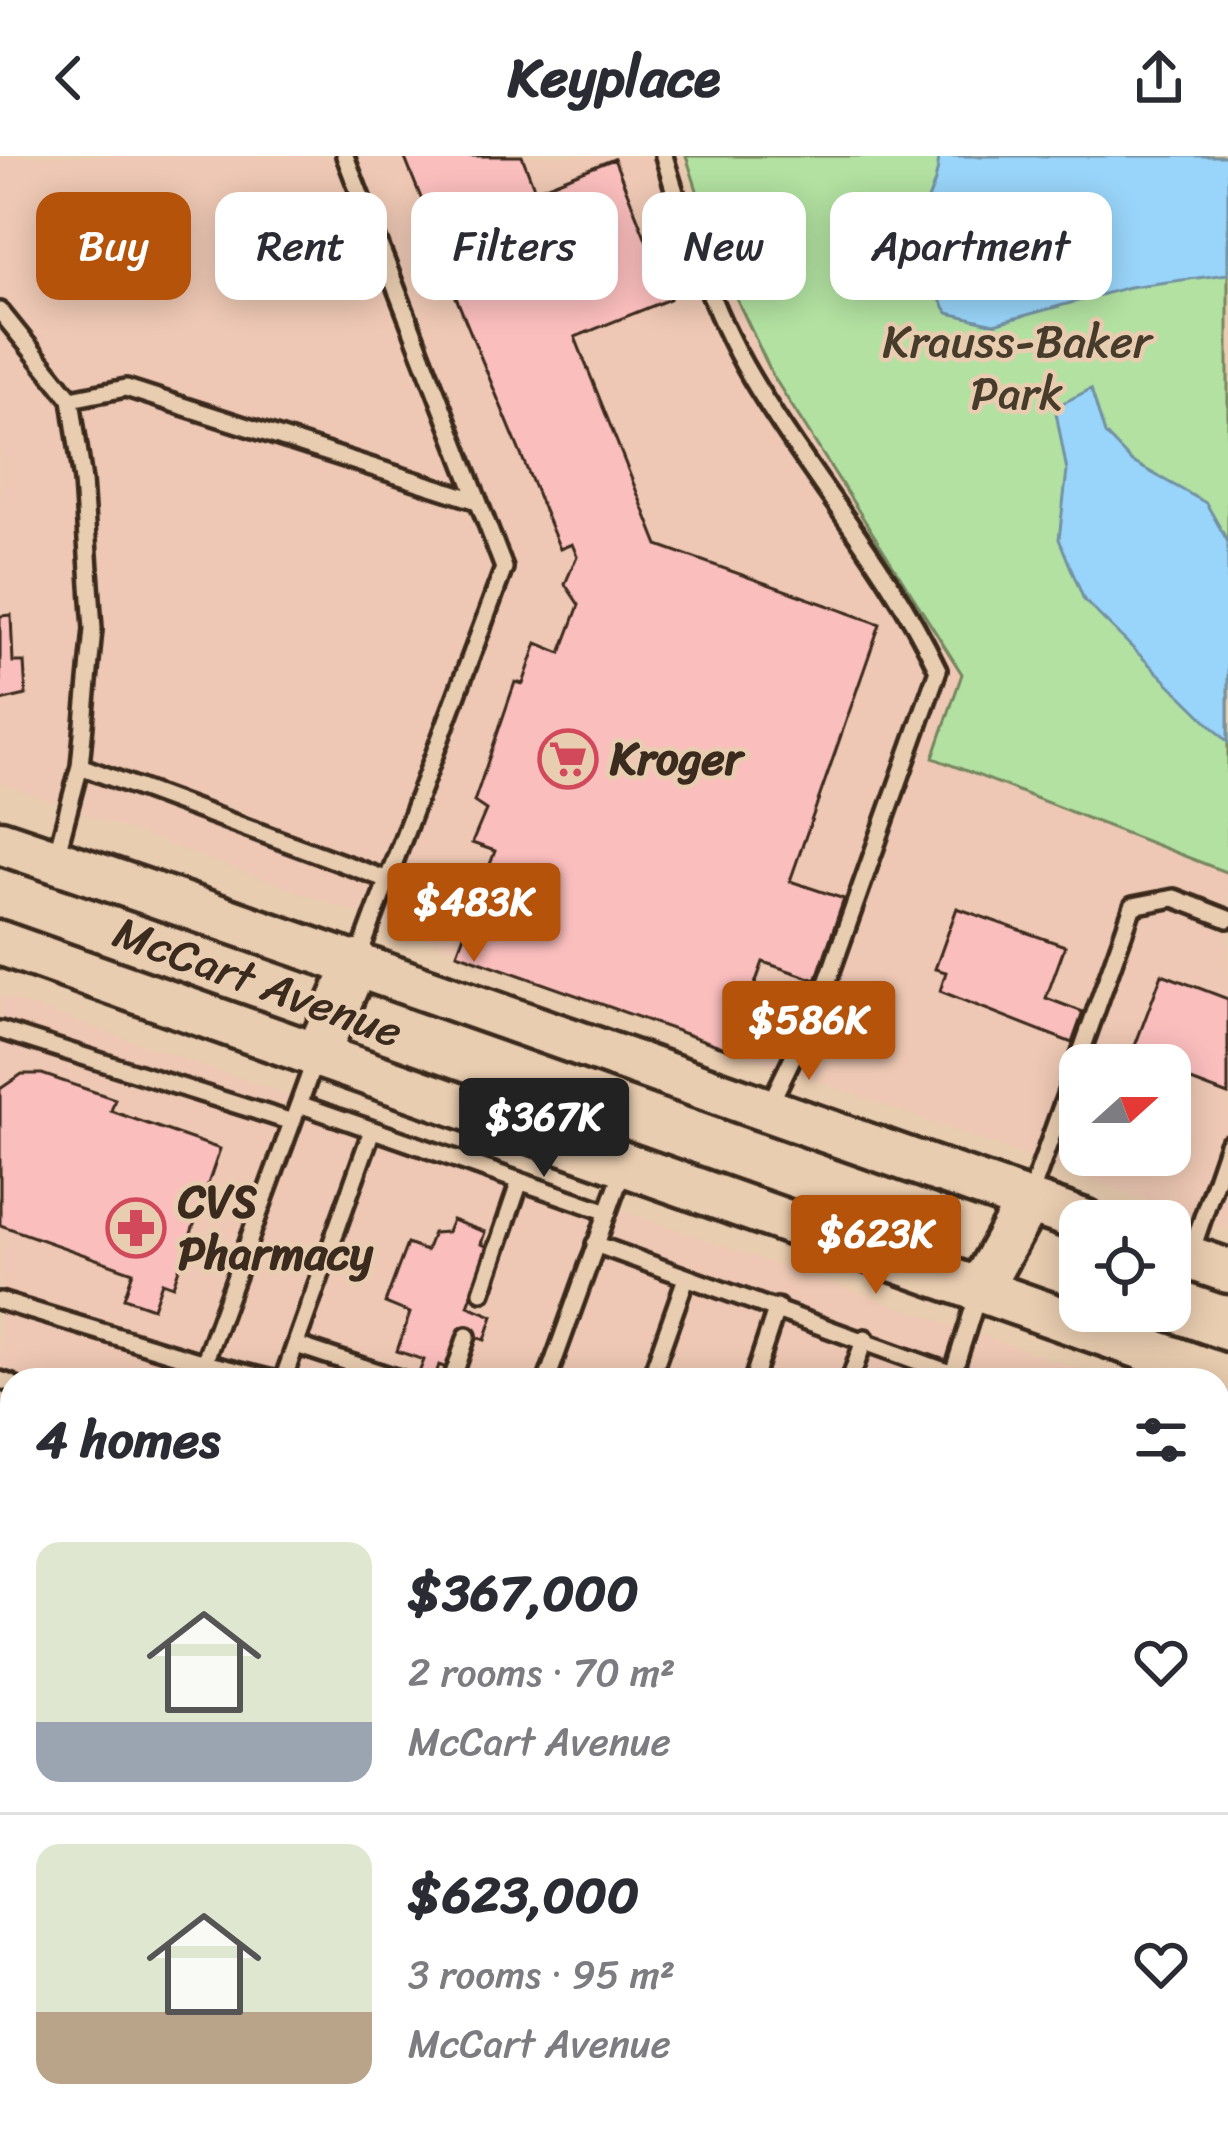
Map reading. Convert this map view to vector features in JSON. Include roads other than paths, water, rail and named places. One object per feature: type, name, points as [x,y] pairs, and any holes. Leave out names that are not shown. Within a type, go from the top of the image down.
[{"type":"main road","name":"McCart Avenue","points":[[0,842],[357,962],[1059,1213]]},
{"type":"main road","name":"McCart Avenue","points":[[9,952],[1199,1368]]},
{"type":"main road","points":[[316,1057],[357,962]]},
{"type":"main road","points":[[979,1291],[1028,1202]]},
{"type":"lane","points":[[345,156],[503,568],[357,962]]},
{"type":"lane","points":[[664,156],[700,274],[751,377],[908,607],[938,670],[822,997],[767,1110]]},
{"type":"lane","points":[[0,311],[70,399],[83,481],[93,629],[80,766],[55,861]]},
{"type":"lane","points":[[70,399],[126,388],[478,501]]},
{"type":"lane","points":[[80,766],[388,880]]},
{"type":"lane","points":[[1028,1202],[1133,906],[1174,898],[1228,919]]},
{"type":"lane","points":[[0,1030],[292,1122]]},
{"type":"lane","points":[[202,1368],[316,1057]]},
{"type":"lane","points":[[298,1105],[608,1212]]},
{"type":"lane","points":[[287,1368],[372,1130]]},
{"type":"lane","points":[[1196,1260],[1228,1144]]},
{"type":"lane","points":[[551,1368],[624,1167]]},
{"type":"lane","points":[[482,1292],[520,1181]]},
{"type":"lane","points":[[595,1244],[865,1338],[932,1368]]},
{"type":"lane","points":[[654,1368],[686,1279]]},
{"type":"lane","points":[[955,1368],[979,1291]]},
{"type":"lane","points":[[0,1301],[224,1368]]},
{"type":"lane","points":[[757,1368],[777,1307]]},
{"type":"lane","points":[[456,1368],[467,1336]]},
{"type":"lane","points":[[854,1368],[865,1338]]},
{"type":"lane","points":[[296,1345],[366,1368]]},
{"type":"water","points":[[939,156],[1228,156],[1228,274],[1112,292],[1112,192],[931,192]]},
{"type":"water","points":[[941,300],[1082,300],[994,324],[948,313]]},
{"type":"water","points":[[1091,389],[1105,434],[1131,461],[1206,503],[1228,542],[1228,742],[1084,600],[1059,539],[1067,471],[1055,407]]},
{"type":"place","name":"Kroger","points":[[568,759]]},
{"type":"place","name":"CVS Pharmacy","points":[[136,1228]]},
{"type":"park label","name":"Krauss-Baker Park","points":[[1017,368]]}]
